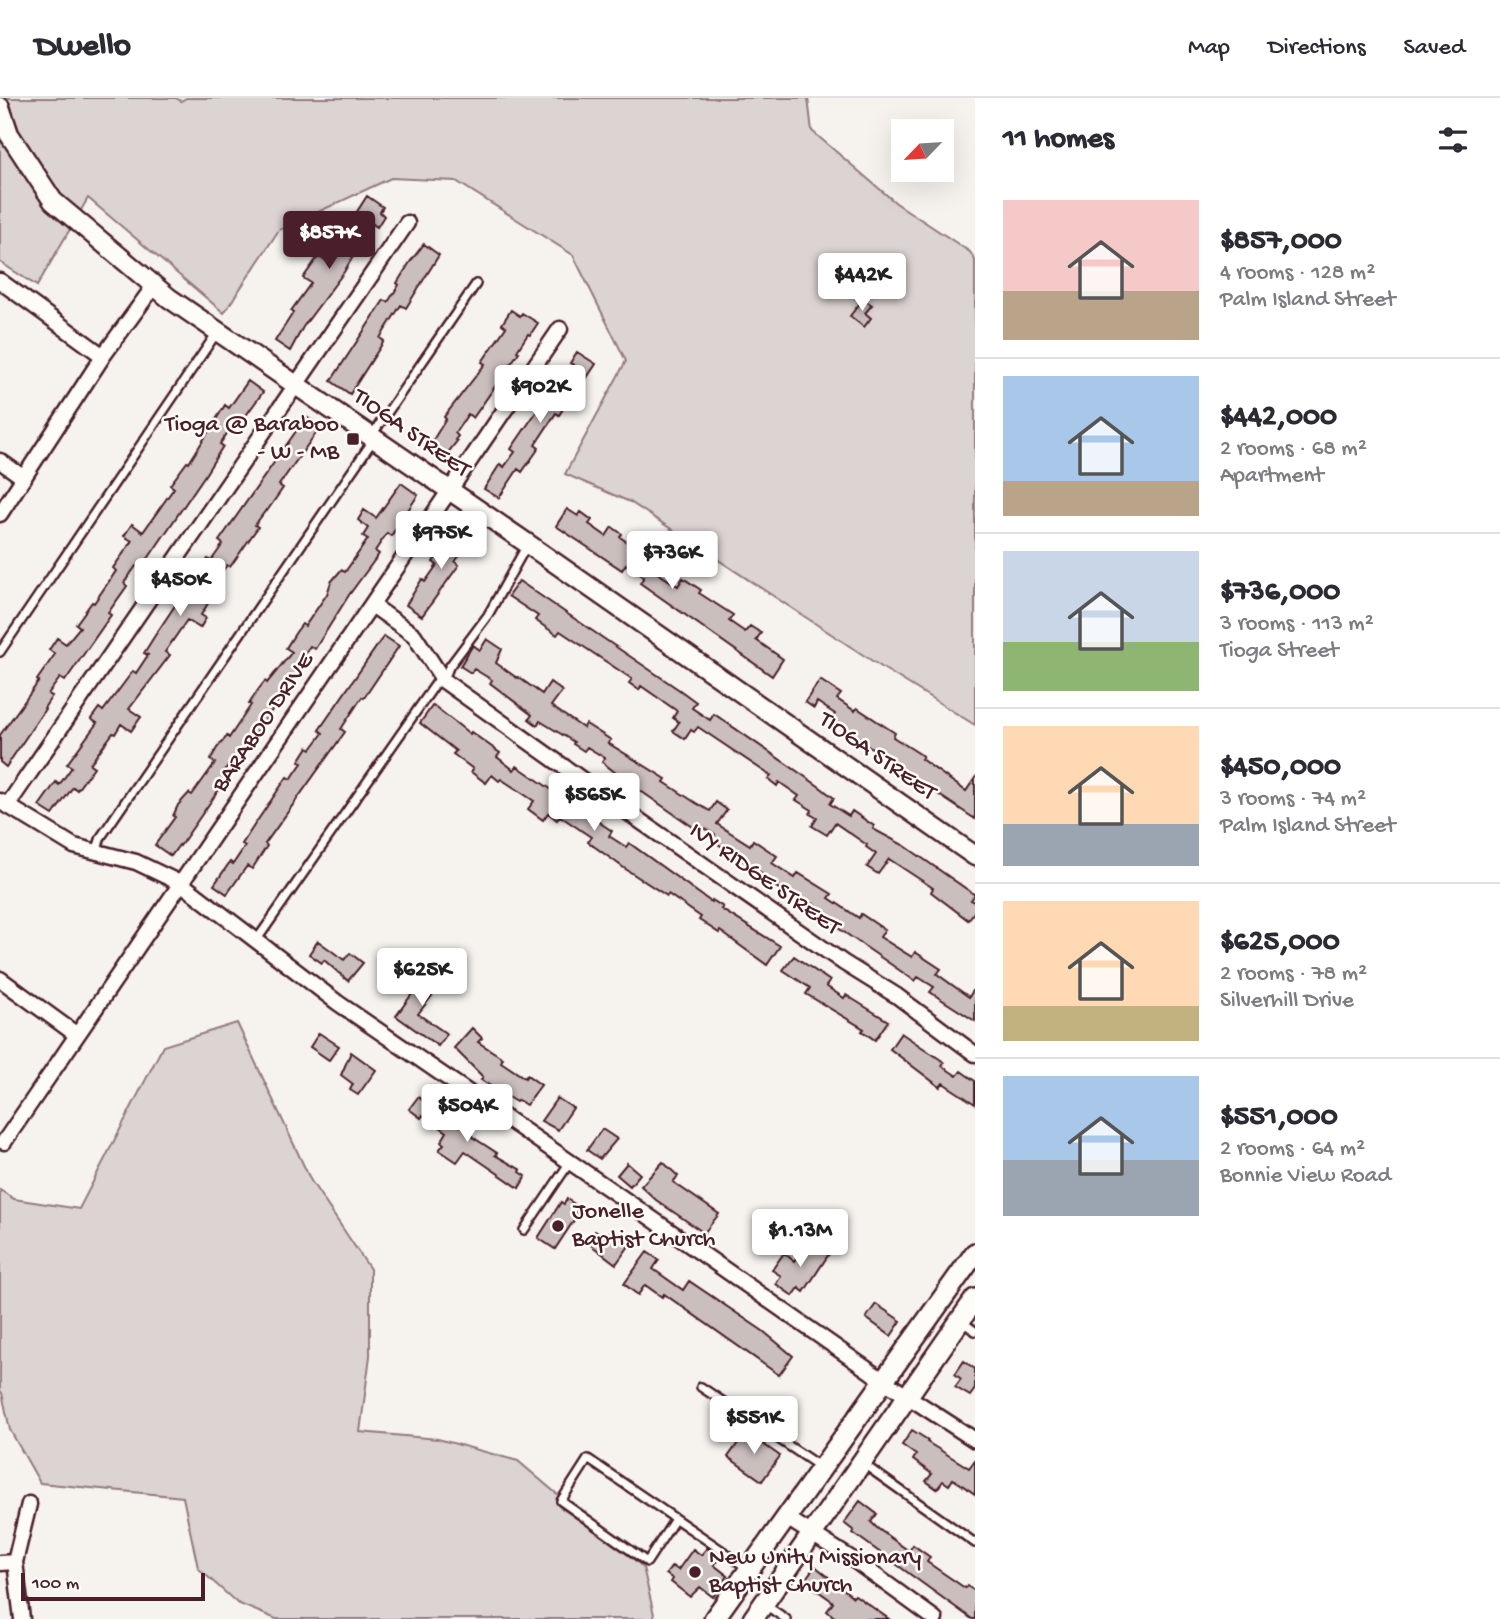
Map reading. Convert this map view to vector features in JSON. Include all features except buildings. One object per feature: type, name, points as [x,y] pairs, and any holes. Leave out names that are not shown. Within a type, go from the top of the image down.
[{"type":"main road","points":[[714,1619],[975,1253]]},
{"type":"main road","points":[[758,1611],[908,1396],[968,1326],[975,1299]]},
{"type":"street","name":"TIOGA STREET","points":[[0,107],[9,134],[52,201],[154,286],[975,856]]},
{"type":"street","points":[[407,223],[4,803],[74,846],[135,862],[182,884],[338,1003],[884,1381],[975,1440]]},
{"type":"street","points":[[0,281],[103,356]]},
{"type":"street","points":[[0,514],[103,356],[154,286]]},
{"type":"street","name":"BARABOO DRIVE","points":[[4,1143],[560,329]]},
{"type":"street","points":[[0,461],[24,478]]},
{"type":"street","name":"IVY RIDGE STREET","points":[[372,605],[414,635],[442,679],[622,809],[897,996],[975,1054]]},
{"type":"street","points":[[0,979],[77,1035]]},
{"type":"street","points":[[22,1619],[7,1563],[29,1504]]},
{"type":"street","points":[[787,1518],[935,1619]]},
{"type":"lane","points":[[96,852],[101,837],[476,284]]},
{"type":"lane","points":[[0,652],[218,331]]},
{"type":"lane","points":[[256,941],[488,615],[528,544]]},
{"type":"lane","points":[[524,1230],[570,1162]]},
{"type":"lane","points":[[701,1387],[822,1468]]},
{"type":"lane","points":[[676,1519],[647,1562],[561,1501],[588,1459],[676,1519],[750,1570]]},
{"type":"lane","points":[[861,1463],[975,1543]]},
{"type":"lane","points":[[758,1611],[786,1619]]},
{"type":"shaded area","points":[[0,98],[176,98],[181,101],[186,98],[808,98],[812,131],[896,203],[970,252],[975,260],[975,725],[886,670],[630,502],[565,474],[626,361],[573,255],[456,181],[391,178],[279,230],[224,313],[88,198],[37,286],[0,262]]},
{"type":"shaded area","points":[[237,1023],[311,1181],[370,1269],[370,1356],[360,1432],[438,1439],[518,1461],[643,1567],[655,1619],[276,1619],[237,1603],[198,1568],[183,1497],[40,1483],[10,1430],[0,1391],[0,1190],[14,1199],[79,1209],[163,1046]]},
{"type":"place","name":"Tioga @ Baraboo - W - MB","points":[[353,439]]},
{"type":"place","name":"Jonelle Baptist Church","points":[[558,1226]]},
{"type":"place","name":"New Unity Missionary Baptist Church","points":[[695,1572]]}]
